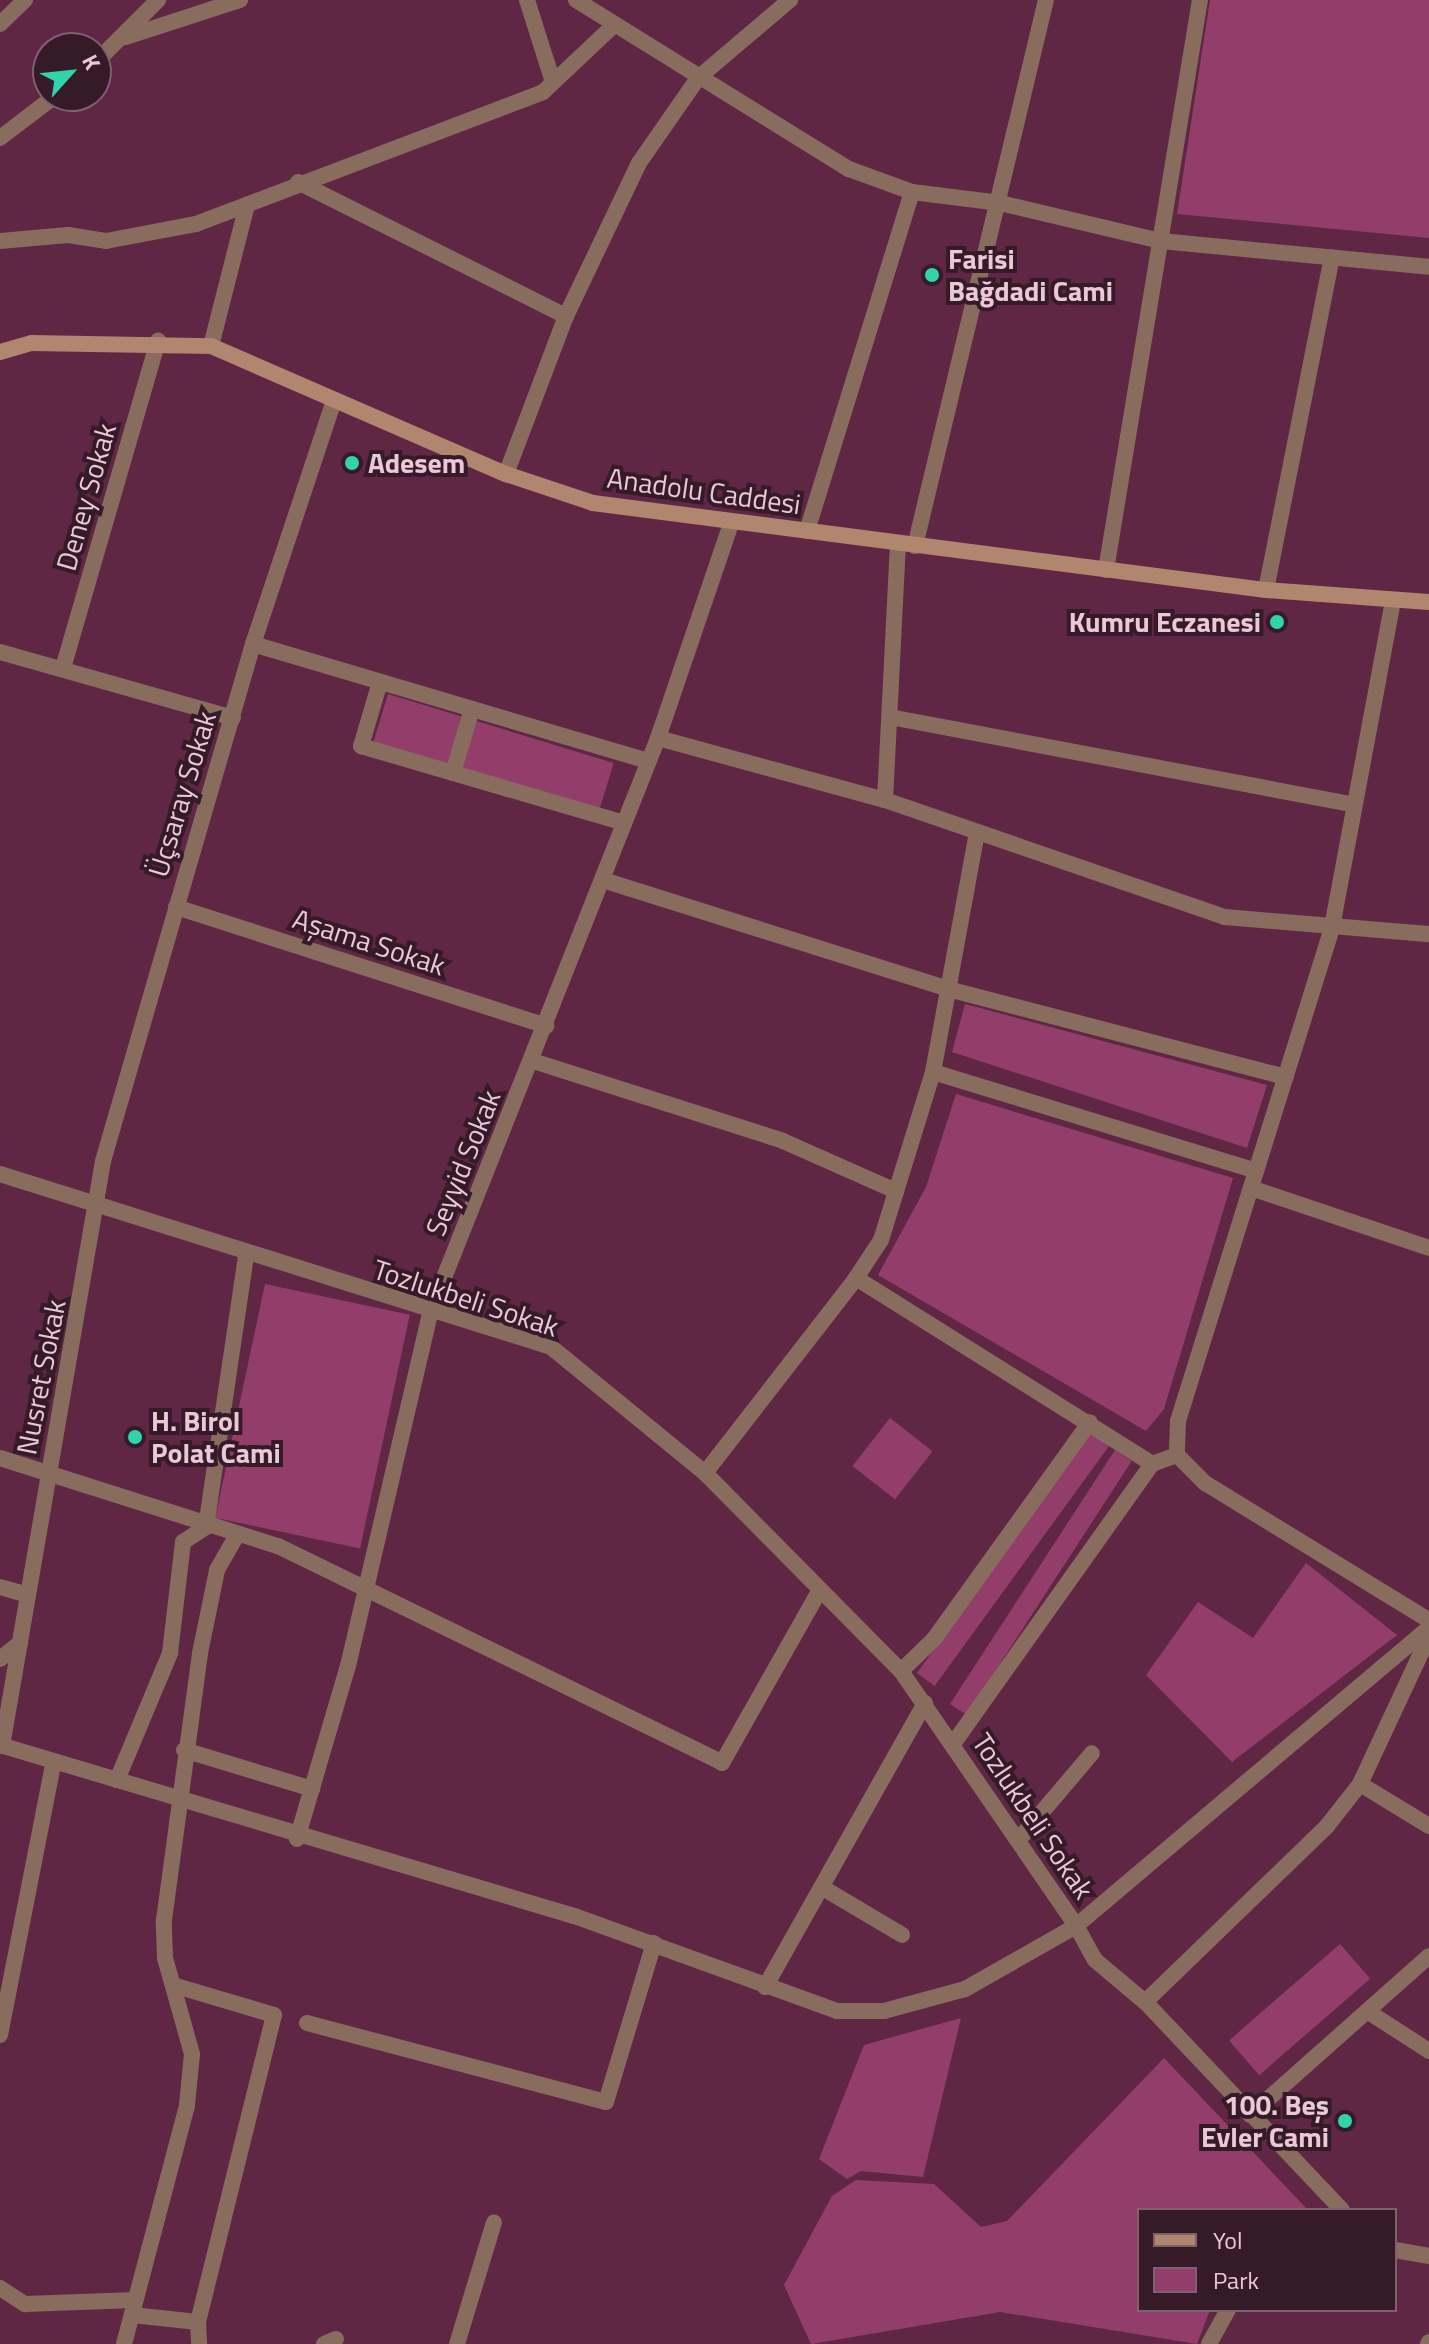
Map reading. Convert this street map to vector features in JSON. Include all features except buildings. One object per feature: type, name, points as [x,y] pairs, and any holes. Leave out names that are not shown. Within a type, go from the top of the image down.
[{"type":"street","points":[[0,24],[25,0]]},
{"type":"street","points":[[112,49],[158,0]]},
{"type":"street","points":[[126,37],[240,0]]},
{"type":"street","points":[[527,0],[553,82]]},
{"type":"street","points":[[576,0],[611,28],[849,169],[912,192],[1000,203],[1161,241],[1429,267]]},
{"type":"street","points":[[506,474],[566,316],[639,163],[698,78],[790,0]]},
{"type":"street","points":[[915,546],[1000,203],[1046,0]]},
{"type":"street","points":[[1106,570],[1200,0]]},
{"type":"street","points":[[0,241],[68,235],[106,241],[196,224],[298,182],[476,122],[553,82],[611,28]]},
{"type":"street","points":[[0,138],[34,112]]},
{"type":"street","points":[[298,182],[566,316]]},
{"type":"street","points":[[807,531],[912,192]]},
{"type":"street","points":[[211,346],[247,205]]},
{"type":"street","points":[[1266,590],[1332,257]]},
{"type":"street","name":"Anadolu Caddesi","points":[[0,352],[32,343],[158,340],[211,346],[506,474],[593,503],[731,524],[1266,590],[1429,602]]},
{"type":"street","name":"Deney Sokak","points":[[63,668],[158,340]]},
{"type":"street","name":"Üçsaray Sokak","points":[[100,1208],[103,1161],[176,907],[253,644],[334,400]]},
{"type":"street","name":"Seyyid Sokak","points":[[297,1839],[366,1585],[430,1313],[533,1061],[658,738],[731,524]]},
{"type":"street","points":[[885,800],[898,543]]},
{"type":"street","points":[[1393,601],[1352,804],[1332,928],[1178,1421],[1177,1455],[1205,1483],[1429,1620]]},
{"type":"street","points":[[253,644],[647,761]]},
{"type":"street","points":[[0,652],[233,718]]},
{"type":"street","points":[[380,682],[361,746],[624,823]]},
{"type":"street","points":[[453,773],[472,709]]},
{"type":"street","points":[[890,717],[1352,804]]},
{"type":"street","points":[[658,738],[885,800],[1225,917],[1429,934]]},
{"type":"street","points":[[705,1473],[856,1278],[881,1240],[933,1072],[977,833]]},
{"type":"street","points":[[603,880],[948,989],[1286,1077]]},
{"type":"street","name":"Aşama Sokak","points":[[176,907],[546,1026]]},
{"type":"street","points":[[533,1061],[783,1141],[896,1191]]},
{"type":"street","points":[[933,1072],[1256,1171]]},
{"type":"street","name":"Tozlukbeli Sokak","points":[[0,1174],[246,1256],[551,1347],[705,1473],[901,1671],[1020,1838],[1076,1926],[965,1989],[884,2011],[837,2011],[765,1987],[654,1943],[297,1839],[1,1746]]},
{"type":"street","points":[[1251,1188],[1429,1248]]},
{"type":"street","name":"Nusret Sokak","points":[[1,1746],[100,1208]]},
{"type":"street","points":[[117,1780],[170,1653],[183,1542],[206,1527],[246,1256]]},
{"type":"street","points":[[856,1278],[1090,1422],[1152,1464]]},
{"type":"street","points":[[901,1671],[934,1639],[1090,1422]]},
{"type":"street","points":[[953,1744],[1152,1464],[1177,1455]]},
{"type":"street","points":[[0,1458],[48,1478],[237,1535],[366,1585],[722,1763],[820,1590]]},
{"type":"street","points":[[124,2344],[187,2105],[192,2054],[173,1985],[164,1920],[184,1750],[217,1570],[237,1535]]},
{"type":"street","points":[[0,1587],[28,1595]]},
{"type":"street","points":[[1340,2208],[1145,2002],[1095,1960],[1076,1926],[1429,1628]]},
{"type":"street","points":[[1145,2002],[1327,1826],[1360,1784],[1429,1636]]},
{"type":"street","points":[[0,1659],[20,1643]]},
{"type":"street","points":[[765,1987],[925,1703]]},
{"type":"street","points":[[184,1750],[312,1789]]},
{"type":"street","points":[[1020,1838],[1092,1753]]},
{"type":"street","points":[[0,2035],[54,1761]]},
{"type":"street","points":[[1360,1784],[1429,1826]]},
{"type":"street","points":[[823,1888],[902,1935]]},
{"type":"street","points":[[307,2023],[606,2102],[654,1943]]},
{"type":"street","points":[[1250,2115],[1429,1956]]},
{"type":"street","points":[[173,1985],[274,2015],[198,2322],[199,2344]]},
{"type":"street","points":[[1367,2011],[1429,2051]]},
{"type":"street","points":[[457,2344],[494,2222]]},
{"type":"street","points":[[1397,2250],[1429,2256]]},
{"type":"street","points":[[0,2288],[25,2304],[134,2308],[198,2322]]},
{"type":"street","points":[[1209,2344],[1227,2312]]},
{"type":"street","points":[[324,2344],[335,2344]]},
{"type":"green space","points":[[1210,0],[1429,0],[1429,238],[1177,214]]},
{"type":"green space","points":[[388,694],[614,763],[599,812],[373,743]]},
{"type":"green space","points":[[965,1004],[1267,1085],[1247,1148],[952,1052]]},
{"type":"green space","points":[[956,1094],[1233,1178],[1164,1409],[1146,1431],[878,1275],[926,1187]]},
{"type":"green space","points":[[265,1284],[410,1315],[360,1549],[215,1518]]},
{"type":"green space","points":[[890,1418],[933,1451],[895,1499],[852,1466]]},
{"type":"green space","points":[[1092,1432],[1110,1445],[935,1686],[917,1673]]},
{"type":"green space","points":[[1115,1450],[1132,1461],[967,1715],[950,1704]]},
{"type":"green space","points":[[1306,1563],[1397,1635],[1232,1762],[1146,1675],[1198,1602],[1253,1638]]},
{"type":"green space","points":[[1340,1944],[1370,1979],[1259,2075],[1229,2040]]},
{"type":"green space","points":[[961,2018],[923,2177],[861,2171],[847,2179],[819,2159],[864,2045]]},
{"type":"green space","points":[[1164,2058],[1306,2208],[1137,2208],[1137,2312],[1209,2312],[1197,2344],[1000,2312],[811,2344],[784,2285],[832,2196],[856,2180],[934,2184],[981,2227],[1007,2221]]},
{"type":"place","name":"Farisi Bağdadi Cami","points":[[932,275]]},
{"type":"place","name":"Adesem","points":[[352,463]]},
{"type":"place","name":"Kumru Eczanesi","points":[[1277,622]]},
{"type":"place","name":"H. Birol Polat Cami","points":[[135,1437]]},
{"type":"place","name":"100. Beş Evler Cami","points":[[1345,2121]]}]
